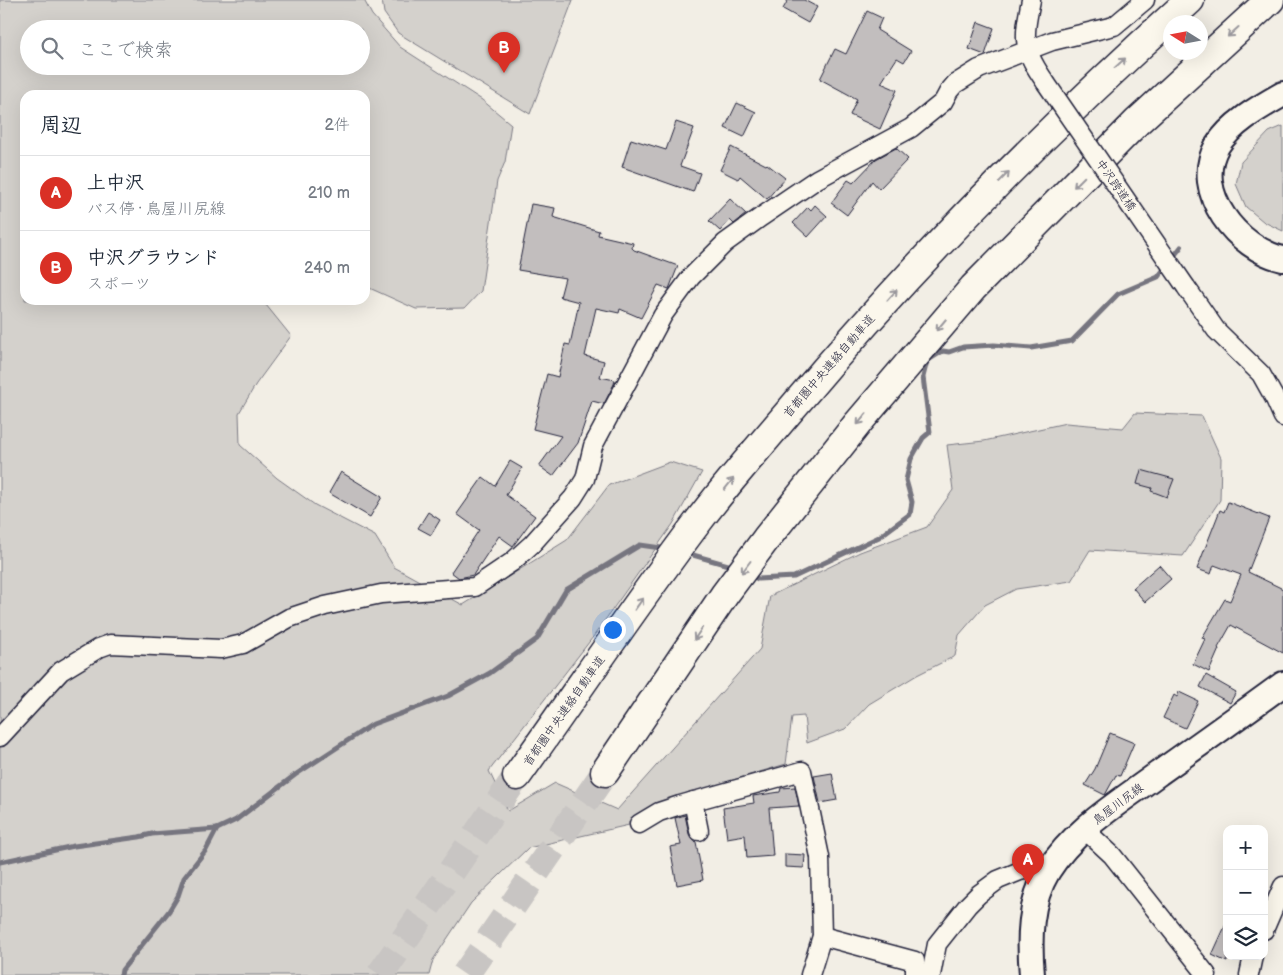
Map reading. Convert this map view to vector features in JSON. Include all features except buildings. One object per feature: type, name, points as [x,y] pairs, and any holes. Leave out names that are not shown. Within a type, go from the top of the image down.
[{"type":"highway","name":"首都圏中央連絡自動車道","points":[[517,776],[698,522],[833,360],[924,260],[1044,136],[1110,72],[1190,0]]},
{"type":"highway","points":[[605,772],[725,594],[766,539],[858,423],[972,288],[1137,122],[1270,0]]},
{"type":"main road","points":[[1283,94],[1230,131],[1216,148],[1209,176],[1210,187],[1218,205],[1234,229],[1255,247],[1283,259]]},
{"type":"main road","name":"鳥屋川尻線","points":[[1032,975],[1032,920],[1038,896],[1048,872],[1067,846],[1084,829],[1127,796],[1283,684]]},
{"type":"street","points":[[1028,51],[1025,40],[1031,0]]},
{"type":"street","points":[[0,737],[61,671],[99,648],[110,644],[221,649],[243,644],[289,618],[324,606],[381,594],[475,587],[488,579],[512,562],[532,544],[573,498],[585,479],[593,446],[663,315],[691,277],[725,243],[817,180],[910,128],[943,102],[955,84],[979,69],[1052,41],[1114,26],[1145,0]]},
{"type":"street","name":"中沢跨道橋","points":[[1028,51],[1031,62],[1216,330],[1261,374],[1283,417]]},
{"type":"street","points":[[639,824],[659,812],[802,771],[820,857],[822,936],[810,975]]},
{"type":"street","points":[[693,801],[699,831]]},
{"type":"street","points":[[1084,829],[1112,855],[1207,975]]},
{"type":"street","points":[[931,975],[937,944],[979,894],[998,880],[1020,871],[1034,868],[1048,872]]},
{"type":"street","points":[[1268,921],[1283,886]]},
{"type":"street","points":[[822,936],[915,961],[915,975]]},
{"type":"street","points":[[1249,975],[1252,960]]},
{"type":"shaded area","points":[[0,0],[364,0],[372,15],[400,47],[482,100],[511,124],[505,162],[497,181],[481,291],[465,308],[416,309],[370,288],[370,90],[20,90],[20,305],[266,305],[291,336],[256,384],[239,413],[240,445],[277,478],[315,505],[375,536],[394,567],[463,605],[567,540],[609,485],[670,462],[702,472],[673,524],[593,637],[489,771],[508,811],[555,783],[617,810],[760,649],[770,596],[860,552],[927,527],[953,490],[947,445],[984,441],[1066,423],[1123,428],[1135,413],[1202,416],[1221,458],[1220,500],[1183,556],[1090,550],[1071,581],[1016,589],[985,605],[959,635],[955,656],[917,675],[869,704],[845,729],[807,743],[804,716],[792,717],[786,764],[680,796],[654,806],[629,825],[528,848],[471,903],[433,960],[429,975],[0,975]]},
{"type":"shaded area","points":[[382,0],[573,0],[530,114],[398,33],[384,13]]},
{"type":"shaded area","points":[[1283,126],[1283,231],[1264,222],[1246,207],[1236,184],[1241,162],[1269,132]]},
{"type":"waterway","points":[[749,574],[758,579],[794,577],[879,537],[910,514],[912,502],[906,480],[911,459],[923,438],[930,432],[923,377],[927,361],[943,351],[949,352],[963,347],[994,345],[1031,348],[1072,341],[1118,294],[1158,277],[1181,247]]},
{"type":"waterway","points":[[0,862],[74,846],[152,834],[217,829],[236,820],[295,775],[373,724],[448,696],[490,673],[537,639],[566,590],[640,545],[668,549]]},
{"type":"waterway","points":[[686,553],[735,567]]},
{"type":"waterway","points":[[121,975],[122,970],[169,911],[178,896],[184,878],[206,850],[217,829]]},
{"type":"tunnel","points":[[465,975],[605,772]]},
{"type":"tunnel","points":[[380,975],[517,776]]},
{"type":"place","name":"中沢グラウンド","points":[[504,73]]},
{"type":"place","name":"上中沢","points":[[1028,885]]}]
